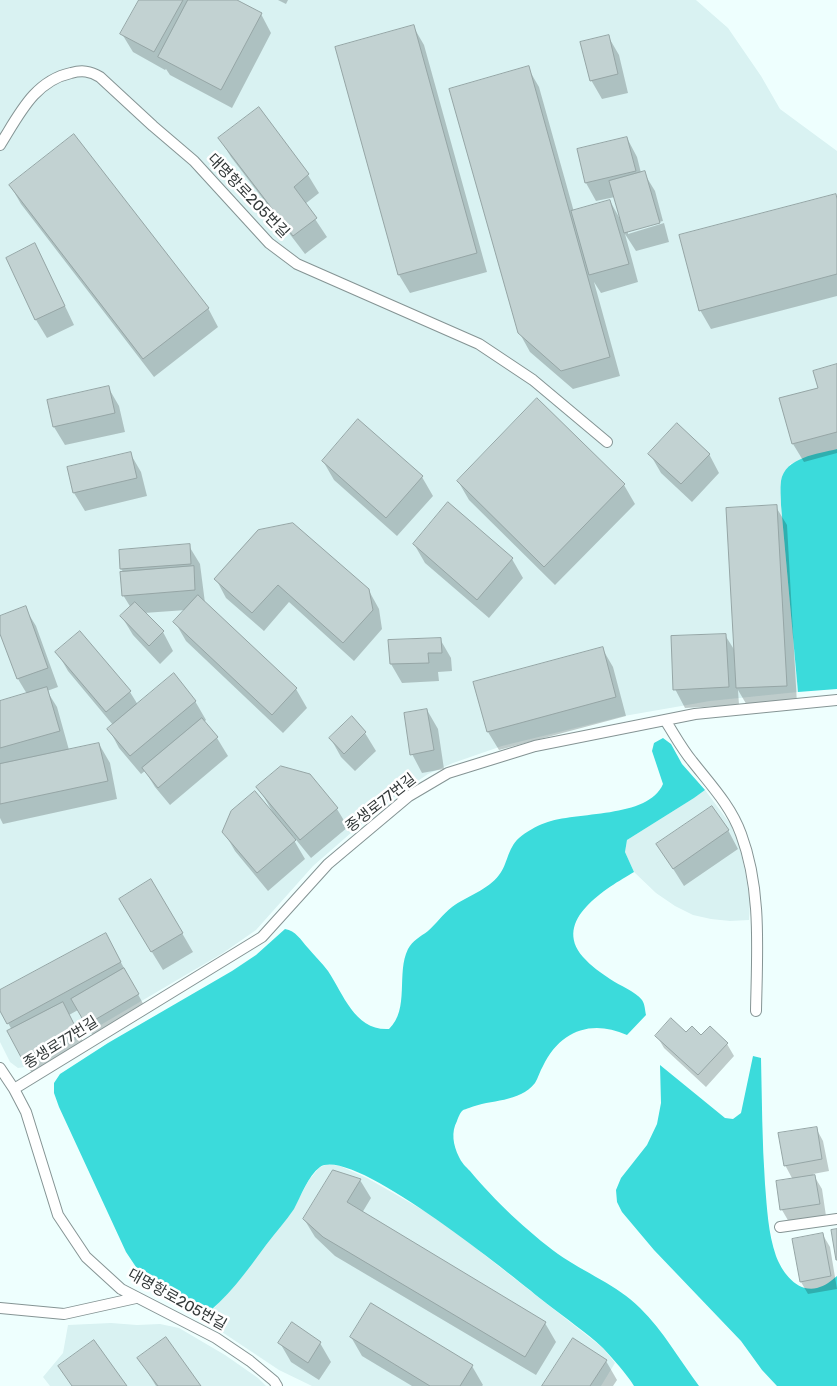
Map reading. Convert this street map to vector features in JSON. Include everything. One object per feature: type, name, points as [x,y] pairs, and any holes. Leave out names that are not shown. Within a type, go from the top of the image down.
[{"type":"lane","name":"대명항로205번길","points":[[0,144],[33,96],[51,79],[78,71],[91,72],[100,77],[194,161],[269,243],[296,264],[479,344],[533,380],[607,442]]},
{"type":"lane","name":"종생로77번길","points":[[14,1089],[262,937],[328,864],[409,796],[448,773],[535,746],[695,714],[837,700]]},
{"type":"lane","points":[[665,720],[690,760],[720,796],[741,832],[756,898],[756,1011]]},
{"type":"lane","name":"대명항로205번길","points":[[0,1068],[26,1112],[58,1215],[86,1257],[121,1289],[216,1338],[250,1361],[276,1384],[286,1386]]},
{"type":"lane","points":[[780,1227],[837,1219]]},
{"type":"lane","points":[[0,1308],[64,1314],[136,1298]]},
{"type":"shaded area","points":[[0,0],[696,0],[728,28],[761,76],[780,109],[837,151],[837,449],[790,464],[781,505],[798,692],[710,701],[624,716],[502,746],[428,774],[394,797],[313,866],[256,930],[223,953],[31,1066],[18,1068],[10,1062],[0,1042]]},
{"type":"shaded area","points":[[837,449],[837,689],[798,692],[781,505],[781,481],[784,473],[795,462],[812,455]]},
{"type":"shaded area","points":[[663,738],[671,744],[682,764],[705,790],[627,840],[625,852],[634,872],[610,887],[586,907],[578,918],[574,930],[575,943],[583,957],[614,982],[639,997],[644,1003],[646,1015],[627,1035],[601,1028],[578,1031],[568,1037],[558,1044],[550,1054],[535,1083],[521,1094],[504,1100],[477,1105],[462,1111],[455,1125],[453,1139],[462,1163],[523,1226],[558,1254],[611,1286],[640,1308],[664,1336],[699,1386],[634,1386],[603,1348],[470,1244],[398,1194],[365,1176],[338,1166],[320,1167],[316,1171],[308,1181],[288,1218],[244,1275],[201,1318],[181,1307],[142,1276],[126,1252],[59,1107],[54,1093],[54,1083],[60,1074],[108,1043],[232,971],[256,955],[285,929],[298,936],[328,971],[345,1000],[359,1018],[377,1028],[389,1029],[399,1011],[403,969],[408,949],[412,943],[428,931],[452,907],[489,885],[502,871],[515,842],[531,829],[558,819],[627,809],[643,803],[655,795],[663,784],[652,751],[654,743]]},
{"type":"shaded area","points":[[705,790],[731,825],[738,840],[750,902],[749,920],[711,919],[693,915],[675,906],[656,893],[634,872],[625,852],[627,840]]},
{"type":"shaded area","points":[[753,1056],[761,1058],[765,1184],[768,1220],[773,1247],[786,1274],[791,1280],[803,1287],[817,1288],[837,1276],[837,1386],[777,1386],[762,1370],[741,1341],[654,1250],[622,1212],[617,1202],[616,1190],[621,1178],[647,1145],[657,1124],[661,1103],[660,1065],[725,1118],[733,1119],[741,1113]]},
{"type":"shaded area","points":[[327,1164],[340,1166],[367,1178],[428,1213],[454,1231],[603,1348],[615,1363],[601,1386],[312,1386],[279,1370],[201,1318],[215,1307],[232,1288],[293,1209],[309,1180],[319,1168]]},
{"type":"shaded area","points":[[111,1323],[160,1324],[179,1328],[225,1355],[258,1378],[266,1386],[50,1386],[43,1377],[63,1353],[68,1325]]},
{"type":"building","points":[[139,0],[183,0],[154,52],[120,34]]},
{"type":"building","points":[[188,0],[237,0],[262,13],[221,90],[158,57]]},
{"type":"building","points":[[414,25],[477,253],[398,275],[335,47]]},
{"type":"building","points":[[609,35],[618,74],[590,81],[580,42]]},
{"type":"building","points":[[529,66],[610,357],[561,371],[518,333],[449,89]]},
{"type":"building","points":[[259,107],[309,174],[294,187],[317,218],[293,236],[218,138]]},
{"type":"building","points":[[74,134],[209,308],[143,359],[9,185]]},
{"type":"building","points":[[627,137],[636,171],[585,183],[577,149]]},
{"type":"building","points":[[645,171],[660,223],[624,233],[609,181]]},
{"type":"building","points":[[836,194],[837,274],[699,311],[679,235]]},
{"type":"building","points":[[610,200],[629,264],[589,275],[571,211]]},
{"type":"building","points":[[35,243],[65,306],[35,320],[6,258]]},
{"type":"building","points":[[837,364],[837,432],[792,444],[779,398],[818,388],[813,371]]},
{"type":"building","points":[[109,386],[115,413],[53,427],[47,400]]},
{"type":"building","points":[[537,398],[625,484],[544,567],[457,481]]},
{"type":"building","points":[[358,419],[423,476],[386,518],[322,461]]},
{"type":"building","points":[[677,423],[710,454],[681,484],[648,454]]},
{"type":"building","points":[[131,452],[137,478],[73,493],[67,467]]},
{"type":"building","points":[[448,502],[513,558],[477,600],[413,544]]},
{"type":"building","points":[[777,505],[787,686],[736,688],[726,508]]},
{"type":"building","points":[[293,523],[369,589],[373,610],[343,643],[278,585],[252,613],[214,579],[258,530]]},
{"type":"building","points":[[190,544],[191,564],[120,569],[119,550]]},
{"type":"building","points":[[194,566],[195,590],[122,596],[120,572]]},
{"type":"building","points":[[198,595],[297,688],[272,715],[173,622]]},
{"type":"building","points":[[135,602],[164,631],[149,646],[120,616]]},
{"type":"building","points":[[26,606],[48,668],[17,679],[0,634],[0,616]]},
{"type":"building","points":[[80,631],[131,691],[106,712],[55,652]]},
{"type":"building","points":[[726,634],[729,687],[673,690],[671,636]]},
{"type":"building","points":[[441,638],[442,653],[428,653],[429,663],[390,664],[388,640]]},
{"type":"building","points":[[603,647],[616,697],[487,732],[473,682]]},
{"type":"building","points":[[174,673],[196,701],[130,756],[107,729]]},
{"type":"building","points":[[47,687],[60,731],[0,748],[0,701]]},
{"type":"building","points":[[427,709],[434,750],[410,755],[404,713]]},
{"type":"building","points":[[352,716],[366,732],[344,754],[329,738]]},
{"type":"building","points":[[202,718],[218,737],[158,788],[142,768]]},
{"type":"building","points":[[99,743],[108,781],[0,804],[0,764]]},
{"type":"building","points":[[281,766],[310,774],[338,808],[300,840],[256,787]]},
{"type":"building","points":[[255,791],[296,840],[257,873],[222,832],[231,811]]},
{"type":"building","points":[[712,806],[729,830],[673,869],[656,844]]},
{"type":"building","points":[[151,879],[183,933],[151,952],[119,899]]},
{"type":"building","points":[[106,933],[121,962],[7,1024],[0,1011],[0,990]]},
{"type":"building","points":[[124,968],[139,994],[86,1025],[71,999]]},
{"type":"building","points":[[63,1002],[77,1030],[22,1059],[7,1031]]},
{"type":"building","points":[[671,1018],[686,1032],[692,1026],[701,1035],[710,1026],[728,1043],[698,1075],[655,1036]]},
{"type":"building","points":[[817,1127],[822,1159],[784,1166],[778,1133]]},
{"type":"building","points":[[333,1170],[361,1179],[347,1202],[546,1322],[525,1357],[323,1237],[303,1219]]},
{"type":"building","points":[[815,1175],[820,1204],[780,1210],[776,1181]]},
{"type":"building","points":[[837,1229],[837,1260],[836,1260],[831,1230]]},
{"type":"building","points":[[823,1233],[831,1276],[800,1282],[792,1239]]},
{"type":"building","points":[[371,1303],[473,1365],[460,1386],[430,1386],[350,1337]]},
{"type":"building","points":[[292,1322],[321,1342],[308,1363],[278,1343]]},
{"type":"building","points":[[166,1337],[201,1386],[158,1386],[137,1358]]},
{"type":"building","points":[[573,1338],[607,1360],[590,1386],[542,1386]]},
{"type":"building","points":[[94,1340],[127,1386],[72,1386],[58,1366]]}]
